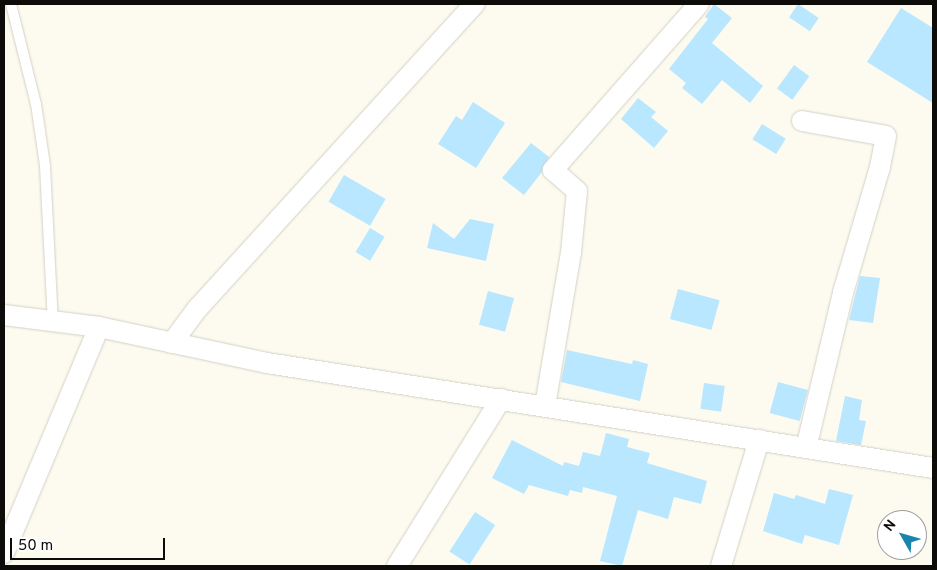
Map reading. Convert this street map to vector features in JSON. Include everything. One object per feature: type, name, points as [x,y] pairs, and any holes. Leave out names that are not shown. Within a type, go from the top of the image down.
[{"type":"street","points":[[172,343],[197,310],[475,4]]},
{"type":"street","points":[[545,406],[571,253],[577,191],[553,170],[699,4]]},
{"type":"street","points":[[802,121],[886,136],[880,166],[843,293],[806,448]]},
{"type":"street","points":[[4,315],[99,327],[267,363],[933,468]]},
{"type":"street","points":[[4,553],[99,327]]},
{"type":"street","points":[[396,566],[501,399]]},
{"type":"street","points":[[720,566],[759,440]]},
{"type":"lane","points":[[11,4],[36,104],[45,166],[54,322]]},
{"type":"building","points":[[714,4],[732,18],[712,43],[763,86],[750,103],[722,80],[702,104],[682,88],[686,83],[669,69],[708,19],[705,17]]},
{"type":"building","points":[[798,4],[819,18],[810,31],[789,17]]},
{"type":"building","points":[[901,8],[933,28],[933,103],[867,62]]},
{"type":"building","points":[[794,65],[809,76],[792,100],[777,88]]},
{"type":"building","points":[[638,98],[656,112],[651,117],[668,131],[654,148],[621,119]]},
{"type":"building","points":[[473,102],[505,123],[476,168],[438,144],[456,116],[462,120]]},
{"type":"building","points":[[762,124],[786,139],[776,154],[752,139]]},
{"type":"building","points":[[531,143],[549,157],[542,172],[524,195],[502,178]]},
{"type":"building","points":[[344,175],[386,199],[370,226],[328,202]]},
{"type":"building","points":[[470,219],[494,224],[486,261],[427,248],[433,223],[454,239]]},
{"type":"building","points":[[370,228],[385,237],[370,261],[356,252]]},
{"type":"building","points":[[860,276],[880,278],[873,323],[849,320]]},
{"type":"building","points":[[678,289],[720,300],[712,330],[670,319]]},
{"type":"building","points":[[488,291],[514,298],[505,332],[479,325]]},
{"type":"building","points":[[567,350],[632,364],[633,360],[648,364],[640,401],[561,382]]},
{"type":"building","points":[[778,382],[808,390],[800,421],[770,413]]},
{"type":"building","points":[[704,383],[725,386],[721,412],[700,409]]},
{"type":"building","points":[[845,396],[862,400],[859,420],[866,421],[861,445],[836,441]]},
{"type":"building","points":[[606,433],[629,439],[627,447],[650,453],[647,463],[707,481],[701,504],[674,497],[668,519],[638,510],[622,566],[600,561],[617,496],[583,487],[582,493],[570,490],[568,496],[529,485],[524,494],[492,478],[512,440],[563,466],[564,462],[579,466],[583,452],[600,456]]},
{"type":"building","points":[[829,489],[853,495],[839,545],[805,535],[802,544],[763,531],[774,493],[794,499],[796,495],[825,504]]},
{"type":"building","points":[[475,512],[495,525],[470,564],[449,551]]}]
